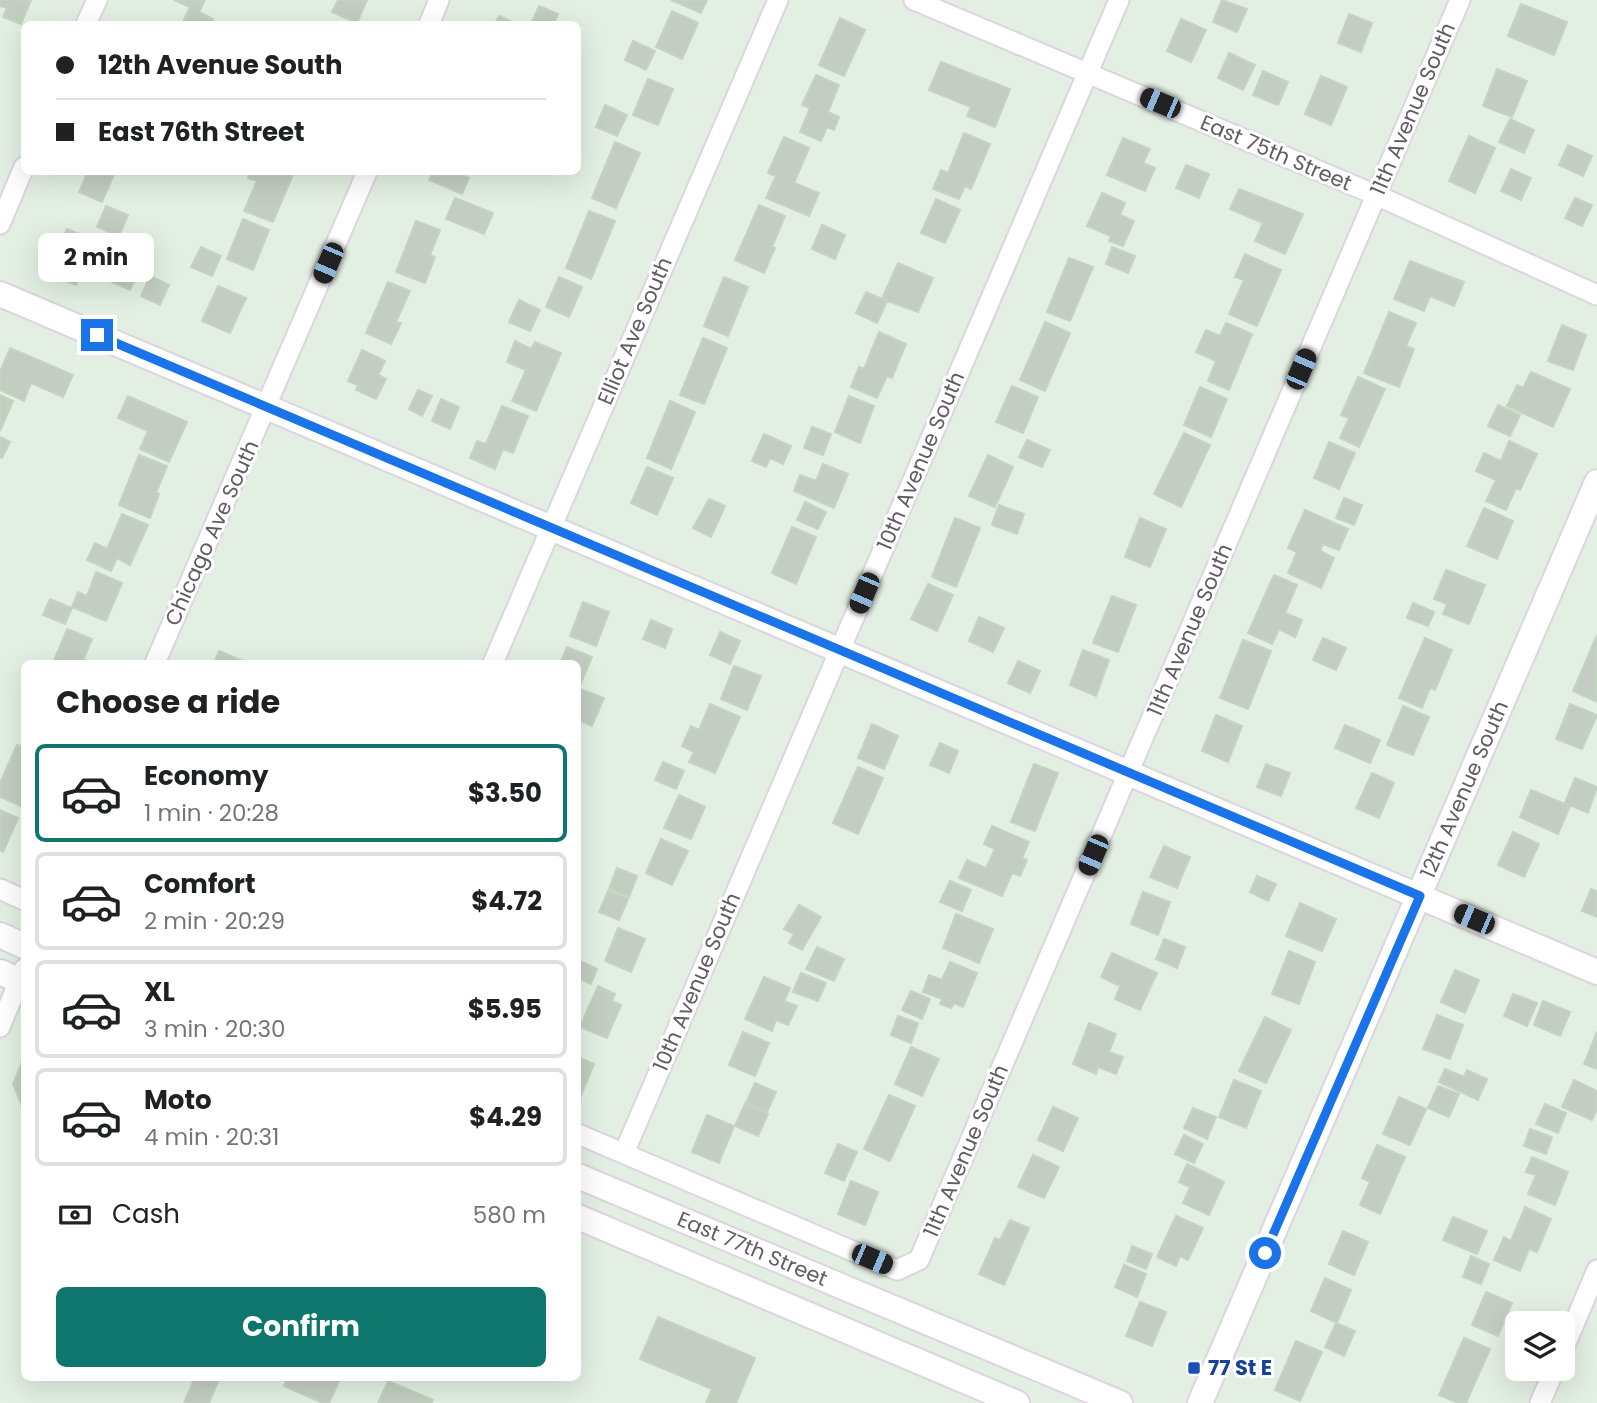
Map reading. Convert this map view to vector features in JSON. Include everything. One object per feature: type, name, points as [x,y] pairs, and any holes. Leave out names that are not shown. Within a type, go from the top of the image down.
[{"type":"street","points":[[87,21],[97,0]]},
{"type":"street","points":[[430,21],[439,0]]},
{"type":"street","name":"Elliot Ave South","points":[[494,660],[778,0]]},
{"type":"street","name":"East 75th Street","points":[[914,0],[1376,195],[1597,295]]},
{"type":"street","name":"10th Avenue South","points":[[624,1153],[1119,0]]},
{"type":"street","name":"11th Avenue South","points":[[624,1153],[897,1270],[919,1260],[1460,0]]},
{"type":"street","points":[[0,224],[21,174]]},
{"type":"street","name":"Chicago Ave South","points":[[156,660],[366,175]]},
{"type":"street","points":[[0,294],[1597,972]]},
{"type":"street","name":"12th Avenue South","points":[[1200,1403],[1597,482]]},
{"type":"street","points":[[0,889],[21,899]]},
{"type":"street","points":[[0,935],[21,945]]},
{"type":"street","points":[[0,1027],[17,976]]},
{"type":"street","points":[[581,1135],[624,1153]]},
{"type":"street","name":"East 77th Street","points":[[581,1178],[1120,1403]]},
{"type":"street","name":"East 77th Street","points":[[581,1218],[1017,1403]]},
{"type":"street","points":[[1575,1322],[1597,1270]]},
{"type":"street","points":[[1540,1403],[1549,1381]]},
{"type":"building","points":[[0,0],[31,0],[21,24],[3,17],[7,8],[0,6]]},
{"type":"building","points":[[174,0],[205,0],[199,12],[213,19],[212,21],[183,21],[190,7]]},
{"type":"building","points":[[338,0],[367,0],[358,21],[332,12]]},
{"type":"building","points":[[671,0],[707,0],[701,13]]},
{"type":"building","points":[[1222,0],[1247,9],[1237,32],[1213,22]]},
{"type":"building","points":[[1521,4],[1567,22],[1554,55],[1508,36]]},
{"type":"building","points":[[539,6],[558,14],[555,21],[532,21]]},
{"type":"building","points":[[672,11],[698,23],[682,59],[656,47]]},
{"type":"building","points":[[1349,14],[1372,23],[1361,52],[1338,43]]},
{"type":"building","points":[[499,16],[510,21],[496,21]]},
{"type":"building","points":[[840,18],[865,30],[844,76],[819,65]]},
{"type":"building","points":[[1181,19],[1206,30],[1191,62],[1167,51]]},
{"type":"building","points":[[633,41],[655,51],[646,70],[625,60]]},
{"type":"building","points":[[1229,53],[1255,65],[1243,90],[1218,78]]},
{"type":"building","points":[[941,62],[1010,89],[995,127],[967,116],[971,107],[929,90]]},
{"type":"building","points":[[1497,69],[1527,81],[1512,117],[1483,106]]},
{"type":"building","points":[[1263,71],[1288,82],[1278,105],[1253,95]]},
{"type":"building","points":[[816,75],[839,85],[828,112],[839,117],[834,130],[827,127],[821,141],[800,132],[810,108],[802,105]]},
{"type":"building","points":[[1321,76],[1347,87],[1331,125],[1305,114]]},
{"type":"building","points":[[648,79],[673,89],[658,125],[633,115]]},
{"type":"building","points":[[605,105],[627,115],[617,136],[596,127]]},
{"type":"building","points":[[1510,119],[1534,130],[1524,153],[1499,142]]},
{"type":"building","points":[[964,133],[990,144],[971,189],[965,186],[959,199],[933,189],[941,170],[948,173]]},
{"type":"building","points":[[1469,136],[1495,148],[1475,193],[1449,181]]},
{"type":"building","points":[[784,137],[809,148],[794,183],[819,193],[809,216],[766,198],[776,176],[768,173]]},
{"type":"building","points":[[1123,138],[1150,149],[1143,163],[1155,168],[1145,191],[1107,175]]},
{"type":"building","points":[[615,142],[640,153],[616,208],[592,198]]},
{"type":"building","points":[[1568,145],[1592,156],[1583,176],[1559,165]]},
{"type":"building","points":[[1186,165],[1209,174],[1199,198],[1176,188]]},
{"type":"building","points":[[1511,169],[1531,178],[1521,200],[1501,191]]},
{"type":"building","points":[[87,175],[114,175],[102,202],[79,192]]},
{"type":"building","points":[[249,175],[293,175],[273,222],[244,211],[257,181],[248,178]]},
{"type":"building","points":[[432,175],[462,175],[469,178],[462,194],[429,180]]},
{"type":"building","points":[[1239,189],[1303,214],[1285,254],[1255,241],[1263,223],[1230,209]]},
{"type":"building","points":[[1102,193],[1125,203],[1120,215],[1134,221],[1123,246],[1109,241],[1111,236],[1087,226]]},
{"type":"building","points":[[455,198],[493,213],[484,234],[446,219]]},
{"type":"building","points":[[1575,198],[1592,205],[1582,226],[1565,218]]},
{"type":"building","points":[[936,199],[960,210],[945,243],[921,233]]},
{"type":"building","points":[[759,205],[785,216],[764,273],[735,260]]},
{"type":"building","points":[[106,206],[128,215],[119,236],[97,227]]},
{"type":"building","points":[[589,211],[615,221],[591,279],[566,268]]},
{"type":"building","points":[[243,219],[269,230],[253,270],[227,259]]},
{"type":"building","points":[[416,221],[440,230],[430,255],[435,257],[425,283],[396,272]]},
{"type":"building","points":[[822,225],[845,235],[835,259],[812,249]]},
{"type":"building","points":[[67,229],[94,240],[76,285],[55,277],[60,267],[52,264]]},
{"type":"building","points":[[117,246],[150,261],[144,275],[138,272],[130,290],[103,278]]},
{"type":"building","points":[[201,247],[221,256],[212,276],[191,267]]},
{"type":"building","points":[[1112,247],[1135,256],[1128,273],[1106,264]]},
{"type":"building","points":[[1245,254],[1281,270],[1257,326],[1229,314],[1244,280],[1235,277]]},
{"type":"building","points":[[1069,258],[1093,267],[1070,321],[1047,312]]},
{"type":"building","points":[[1410,261],[1464,282],[1454,306],[1430,296],[1424,311],[1394,299]]},
{"type":"building","points":[[898,263],[933,278],[918,312],[882,299]]},
{"type":"building","points":[[150,276],[169,285],[160,305],[141,296]]},
{"type":"building","points":[[559,277],[582,287],[569,317],[546,307]]},
{"type":"building","points":[[724,277],[748,287],[728,336],[704,326]]},
{"type":"building","points":[[388,282],[410,291],[396,322],[401,323],[391,344],[366,333]]},
{"type":"building","points":[[218,286],[246,298],[230,333],[202,321]]},
{"type":"building","points":[[866,292],[887,301],[877,323],[856,313]]},
{"type":"building","points":[[519,300],[540,310],[530,331],[509,322]]},
{"type":"building","points":[[1389,312],[1416,323],[1406,346],[1414,349],[1399,387],[1364,373]]},
{"type":"building","points":[[1045,322],[1070,333],[1045,391],[1020,380]]},
{"type":"building","points":[[1226,323],[1252,334],[1229,390],[1208,381],[1216,361],[1196,352],[1206,330],[1220,336]]},
{"type":"building","points":[[1562,325],[1586,335],[1573,370],[1548,361]]},
{"type":"building","points":[[879,332],[906,344],[892,378],[887,376],[877,398],[851,387],[859,367],[864,369]]},
{"type":"building","points":[[703,338],[727,348],[704,404],[680,395]]},
{"type":"building","points":[[515,341],[531,349],[535,342],[561,353],[536,411],[512,401],[526,370],[507,362]]},
{"type":"building","points":[[10,348],[73,375],[63,397],[31,383],[24,401],[0,390],[0,372]]},
{"type":"building","points":[[362,350],[385,361],[378,375],[386,379],[376,399],[356,390],[358,385],[348,381]]},
{"type":"building","points":[[1531,372],[1570,389],[1553,427],[1507,406],[1517,385],[1523,388]]},
{"type":"building","points":[[1358,377],[1385,389],[1359,447],[1340,438],[1349,418],[1341,415]]},
{"type":"building","points":[[1012,386],[1038,397],[1023,433],[996,422]]},
{"type":"building","points":[[1200,387],[1227,399],[1211,437],[1184,425]]},
{"type":"building","points":[[418,390],[432,396],[422,416],[409,409]]},
{"type":"building","points":[[0,395],[13,401],[0,431]]},
{"type":"building","points":[[128,396],[187,422],[169,462],[140,449],[148,431],[118,418]]},
{"type":"building","points":[[849,396],[874,406],[860,443],[835,432]]},
{"type":"building","points":[[441,399],[459,407],[450,429],[432,421]]},
{"type":"building","points":[[670,401],[695,412],[671,469],[647,458]]},
{"type":"building","points":[[1498,405],[1520,415],[1510,436],[1488,426]]},
{"type":"building","points":[[502,406],[528,416],[513,453],[503,449],[495,469],[470,458],[477,441],[486,444]]},
{"type":"building","points":[[812,427],[831,434],[823,455],[804,448]]},
{"type":"building","points":[[1184,433],[1210,445],[1181,507],[1154,494]]},
{"type":"building","points":[[764,434],[791,446],[783,464],[770,458],[766,467],[752,461]]},
{"type":"building","points":[[0,437],[10,442],[2,458],[0,457]]},
{"type":"building","points":[[1027,440],[1050,450],[1042,467],[1019,457]]},
{"type":"building","points":[[1509,441],[1537,454],[1520,490],[1516,488],[1506,510],[1486,501],[1496,480],[1476,471],[1484,453],[1501,461]]},
{"type":"building","points":[[1329,442],[1355,453],[1339,489],[1314,478]]},
{"type":"building","points":[[139,455],[167,466],[150,518],[119,505]]},
{"type":"building","points":[[988,455],[1013,467],[995,507],[969,496]]},
{"type":"building","points":[[823,464],[848,474],[834,508],[794,491],[800,475],[816,481]]},
{"type":"building","points":[[647,467],[673,478],[657,515],[631,503]]},
{"type":"building","points":[[1344,498],[1362,505],[1354,525],[1336,518]]},
{"type":"building","points":[[709,499],[725,506],[711,537],[693,528]]},
{"type":"building","points":[[805,502],[826,512],[818,529],[797,520]]},
{"type":"building","points":[[999,505],[1024,514],[1017,534],[992,525]]},
{"type":"building","points":[[1484,508],[1513,521],[1497,559],[1467,546]]},
{"type":"building","points":[[1305,510],[1348,529],[1339,550],[1323,544],[1320,551],[1334,558],[1321,588],[1288,573],[1297,552],[1288,548]]},
{"type":"building","points":[[122,514],[148,525],[130,565],[117,558],[111,571],[87,560],[95,543],[107,549]]},
{"type":"building","points":[[955,518],[980,528],[956,587],[932,577]]},
{"type":"building","points":[[1140,518],[1166,529],[1150,567],[1125,557]]},
{"type":"building","points":[[792,527],[816,537],[796,584],[772,573]]},
{"type":"building","points":[[1446,570],[1485,585],[1469,624],[1443,614],[1447,604],[1434,599]]},
{"type":"building","points":[[96,572],[122,583],[106,621],[72,607],[78,592],[87,596]]},
{"type":"building","points":[[1274,575],[1297,585],[1285,613],[1302,620],[1295,637],[1279,629],[1272,644],[1248,633]]},
{"type":"building","points":[[928,584],[953,595],[937,631],[911,619]]},
{"type":"building","points":[[1112,596],[1136,605],[1118,652],[1093,643]]},
{"type":"building","points":[[50,599],[72,608],[65,624],[43,615]]},
{"type":"building","points":[[583,602],[609,612],[596,646],[570,636]]},
{"type":"building","points":[[1413,603],[1434,612],[1428,626],[1407,618]]},
{"type":"building","points":[[979,617],[1004,628],[993,652],[969,641]]},
{"type":"building","points":[[651,620],[672,629],[665,648],[643,639]]},
{"type":"building","points":[[67,629],[92,639],[83,660],[54,660]]},
{"type":"building","points":[[720,632],[740,641],[730,664],[710,655]]},
{"type":"building","points":[[1597,635],[1597,702],[1573,691]]},
{"type":"building","points":[[1323,638],[1346,648],[1336,670],[1313,660]]},
{"type":"building","points":[[1425,638],[1452,650],[1435,690],[1430,688],[1422,708],[1399,698]]},
{"type":"building","points":[[1243,640],[1271,651],[1248,709],[1220,698]]},
{"type":"building","points":[[567,647],[592,657],[581,683],[581,660],[561,660]]},
{"type":"building","points":[[1083,650],[1109,660],[1096,696],[1070,685]]},
{"type":"building","points":[[219,651],[241,660],[215,660]]},
{"type":"building","points":[[1018,661],[1040,671],[1030,693],[1008,683]]},
{"type":"building","points":[[734,666],[761,676],[747,710],[721,699]]},
{"type":"building","points":[[581,689],[604,698],[592,726],[581,721]]},
{"type":"building","points":[[710,704],[740,717],[715,773],[689,762],[694,752],[682,746],[691,726],[699,730]]},
{"type":"building","points":[[1570,704],[1597,715],[1582,749],[1556,739]]},
{"type":"building","points":[[1403,706],[1429,717],[1413,755],[1387,745]]},
{"type":"building","points":[[1216,715],[1242,726],[1228,762],[1202,751]]},
{"type":"building","points":[[872,724],[898,736],[884,769],[858,758]]},
{"type":"building","points":[[1345,725],[1380,740],[1370,763],[1335,748]]},
{"type":"building","points":[[940,743],[958,751],[949,773],[930,765]]},
{"type":"building","points":[[17,745],[21,747],[21,806],[0,797],[0,783]]},
{"type":"building","points":[[663,762],[684,771],[676,789],[655,780]]},
{"type":"building","points":[[1034,764],[1058,773],[1035,831],[1011,822]]},
{"type":"building","points":[[1266,764],[1290,773],[1281,796],[1257,787]]},
{"type":"building","points":[[858,767],[883,778],[858,834],[833,823]]},
{"type":"building","points":[[1372,773],[1394,783],[1379,818],[1356,808]]},
{"type":"building","points":[[1575,778],[1597,787],[1588,813],[1565,803]]},
{"type":"building","points":[[1531,790],[1570,806],[1558,834],[1520,817]]},
{"type":"building","points":[[679,795],[705,807],[691,839],[664,828]]},
{"type":"building","points":[[0,810],[18,818],[3,852],[0,850]]},
{"type":"building","points":[[992,826],[1029,842],[1022,858],[1027,860],[1020,876],[1012,873],[1002,896],[959,878],[967,860],[986,868],[995,849],[984,844]]},
{"type":"building","points":[[1513,832],[1539,844],[1524,877],[1498,865]]},
{"type":"building","points":[[661,839],[688,851],[672,885],[646,873]]},
{"type":"building","points":[[1164,846],[1190,857],[1177,888],[1150,877]]},
{"type":"building","points":[[617,868],[637,876],[629,897],[609,889]]},
{"type":"building","points":[[1257,876],[1276,884],[1268,901],[1250,892]]},
{"type":"building","points":[[950,881],[971,890],[962,911],[940,902]]},
{"type":"building","points":[[1591,889],[1597,891],[1597,917],[1582,911]]},
{"type":"building","points":[[608,891],[628,899],[619,920],[599,912]]},
{"type":"building","points":[[1143,892],[1170,902],[1158,935],[1131,924]]},
{"type":"building","points":[[1300,903],[1336,919],[1322,951],[1286,936]]},
{"type":"building","points":[[799,905],[821,917],[802,950],[789,943],[794,934],[784,929]]},
{"type":"building","points":[[956,914],[993,929],[979,963],[943,948]]},
{"type":"building","points":[[618,928],[645,939],[631,972],[605,961]]},
{"type":"building","points":[[1164,939],[1185,947],[1177,968],[1156,959]]},
{"type":"building","points":[[817,947],[844,959],[834,981],[806,969]]},
{"type":"building","points":[[1289,951],[1315,962],[1299,1004],[1272,994]]},
{"type":"building","points":[[1112,953],[1157,973],[1140,1010],[1115,999],[1120,986],[1101,977]]},
{"type":"building","points":[[581,961],[597,969],[591,984],[581,979]]},
{"type":"building","points":[[950,962],[977,973],[963,1007],[954,1003],[951,1008],[940,1004],[942,999],[923,992],[929,975],[942,980]]},
{"type":"building","points":[[1455,970],[1479,980],[1465,1013],[1441,1002]]},
{"type":"building","points":[[801,973],[826,983],[818,1001],[793,992]]},
{"type":"building","points":[[764,977],[790,988],[784,1001],[797,1006],[788,1025],[776,1020],[772,1031],[745,1019]]},
{"type":"building","points":[[598,986],[615,994],[612,1001],[621,1005],[607,1038],[581,1027]]},
{"type":"building","points":[[911,991],[930,999],[922,1019],[902,1010]]},
{"type":"building","points":[[1513,994],[1537,1003],[1527,1026],[1504,1016]]},
{"type":"building","points":[[1543,1001],[1570,1012],[1560,1036],[1534,1025]]},
{"type":"building","points":[[1437,1015],[1463,1025],[1450,1059],[1423,1049]]},
{"type":"building","points":[[898,1016],[918,1023],[911,1043],[891,1035]]},
{"type":"building","points":[[1265,1017],[1291,1030],[1266,1083],[1239,1071]]},
{"type":"building","points":[[1089,1023],[1116,1034],[1109,1052],[1123,1057],[1116,1074],[1098,1067],[1096,1074],[1073,1064]]},
{"type":"building","points":[[743,1032],[769,1043],[755,1076],[729,1065]]},
{"type":"building","points":[[1597,1032],[1597,1069],[1584,1064]]},
{"type":"building","points":[[911,1047],[939,1059],[922,1096],[895,1084]]},
{"type":"building","points":[[581,1058],[594,1064],[581,1096]]},
{"type":"building","points":[[21,1064],[21,1104],[13,1084]]},
{"type":"building","points":[[1445,1069],[1464,1077],[1467,1070],[1487,1079],[1478,1100],[1439,1082]]},
{"type":"building","points":[[1234,1080],[1261,1091],[1246,1128],[1219,1117]]},
{"type":"building","points":[[1574,1080],[1597,1091],[1597,1109],[1592,1120],[1562,1107]]},
{"type":"building","points":[[755,1083],[776,1092],[767,1112],[746,1103]]},
{"type":"building","points":[[1438,1086],[1459,1094],[1449,1117],[1428,1108]]},
{"type":"building","points":[[889,1095],[915,1106],[890,1161],[864,1149]]},
{"type":"building","points":[[1399,1097],[1426,1109],[1410,1145],[1383,1134]]},
{"type":"building","points":[[745,1104],[768,1114],[758,1136],[735,1126]]},
{"type":"building","points":[[1545,1104],[1566,1113],[1558,1133],[1536,1124]]},
{"type":"building","points":[[1053,1107],[1078,1118],[1063,1151],[1038,1140]]},
{"type":"building","points":[[1193,1108],[1216,1117],[1207,1139],[1184,1128]]},
{"type":"building","points":[[707,1115],[734,1126],[719,1163],[692,1152]]},
{"type":"building","points":[[1530,1129],[1552,1137],[1546,1154],[1524,1146]]},
{"type":"building","points":[[1184,1135],[1203,1144],[1194,1163],[1175,1154]]},
{"type":"building","points":[[838,1144],[857,1152],[844,1181],[825,1173]]},
{"type":"building","points":[[1377,1145],[1405,1157],[1380,1214],[1360,1205],[1370,1182],[1362,1178]]},
{"type":"building","points":[[1033,1155],[1059,1167],[1044,1198],[1018,1187]]},
{"type":"building","points":[[1532,1157],[1568,1172],[1555,1205],[1528,1194],[1536,1175],[1526,1172]]},
{"type":"building","points":[[1187,1164],[1224,1182],[1209,1215],[1183,1203],[1190,1187],[1179,1182]]},
{"type":"building","points":[[851,1181],[878,1192],[865,1225],[838,1214]]},
{"type":"building","points":[[1525,1207],[1551,1219],[1537,1252],[1529,1249],[1520,1271],[1494,1260],[1504,1237],[1511,1241]]},
{"type":"building","points":[[1176,1216],[1203,1228],[1188,1260],[1180,1256],[1176,1266],[1157,1257]]},
{"type":"building","points":[[1453,1217],[1487,1231],[1477,1254],[1443,1240]]},
{"type":"building","points":[[1010,1220],[1029,1228],[1004,1285],[979,1274],[995,1238],[1000,1240]]},
{"type":"building","points":[[1343,1231],[1368,1242],[1354,1275],[1329,1264]]},
{"type":"building","points":[[1132,1246],[1152,1254],[1146,1269],[1127,1261]]},
{"type":"building","points":[[1471,1256],[1489,1264],[1481,1284],[1463,1277]]},
{"type":"building","points":[[1124,1265],[1146,1274],[1137,1297],[1115,1287]]},
{"type":"building","points":[[1325,1278],[1351,1290],[1337,1323],[1311,1311]]},
{"type":"building","points":[[1486,1292],[1512,1303],[1509,1311],[1505,1311],[1505,1320],[1498,1336],[1472,1325]]},
{"type":"building","points":[[1140,1302],[1166,1312],[1152,1346],[1126,1336]]},
{"type":"building","points":[[658,1317],[755,1358],[736,1403],[706,1403],[712,1389],[640,1359]]},
{"type":"building","points":[[1336,1323],[1355,1331],[1344,1356],[1325,1347]]},
{"type":"building","points":[[1464,1338],[1490,1349],[1466,1403],[1458,1403],[1439,1395]]},
{"type":"building","points":[[1296,1341],[1322,1352],[1300,1401],[1275,1390]]},
{"type":"building","points":[[193,1381],[218,1381],[209,1403],[184,1403]]},
{"type":"building","points":[[286,1381],[339,1381],[329,1403],[323,1403],[284,1386]]},
{"type":"building","points":[[388,1381],[433,1400],[431,1403],[378,1403]]},
{"type":"place","name":"77 St E","points":[[1194,1368]]},
{"type":"route","points":[[97,335],[1420,896],[1265,1253]]}]
